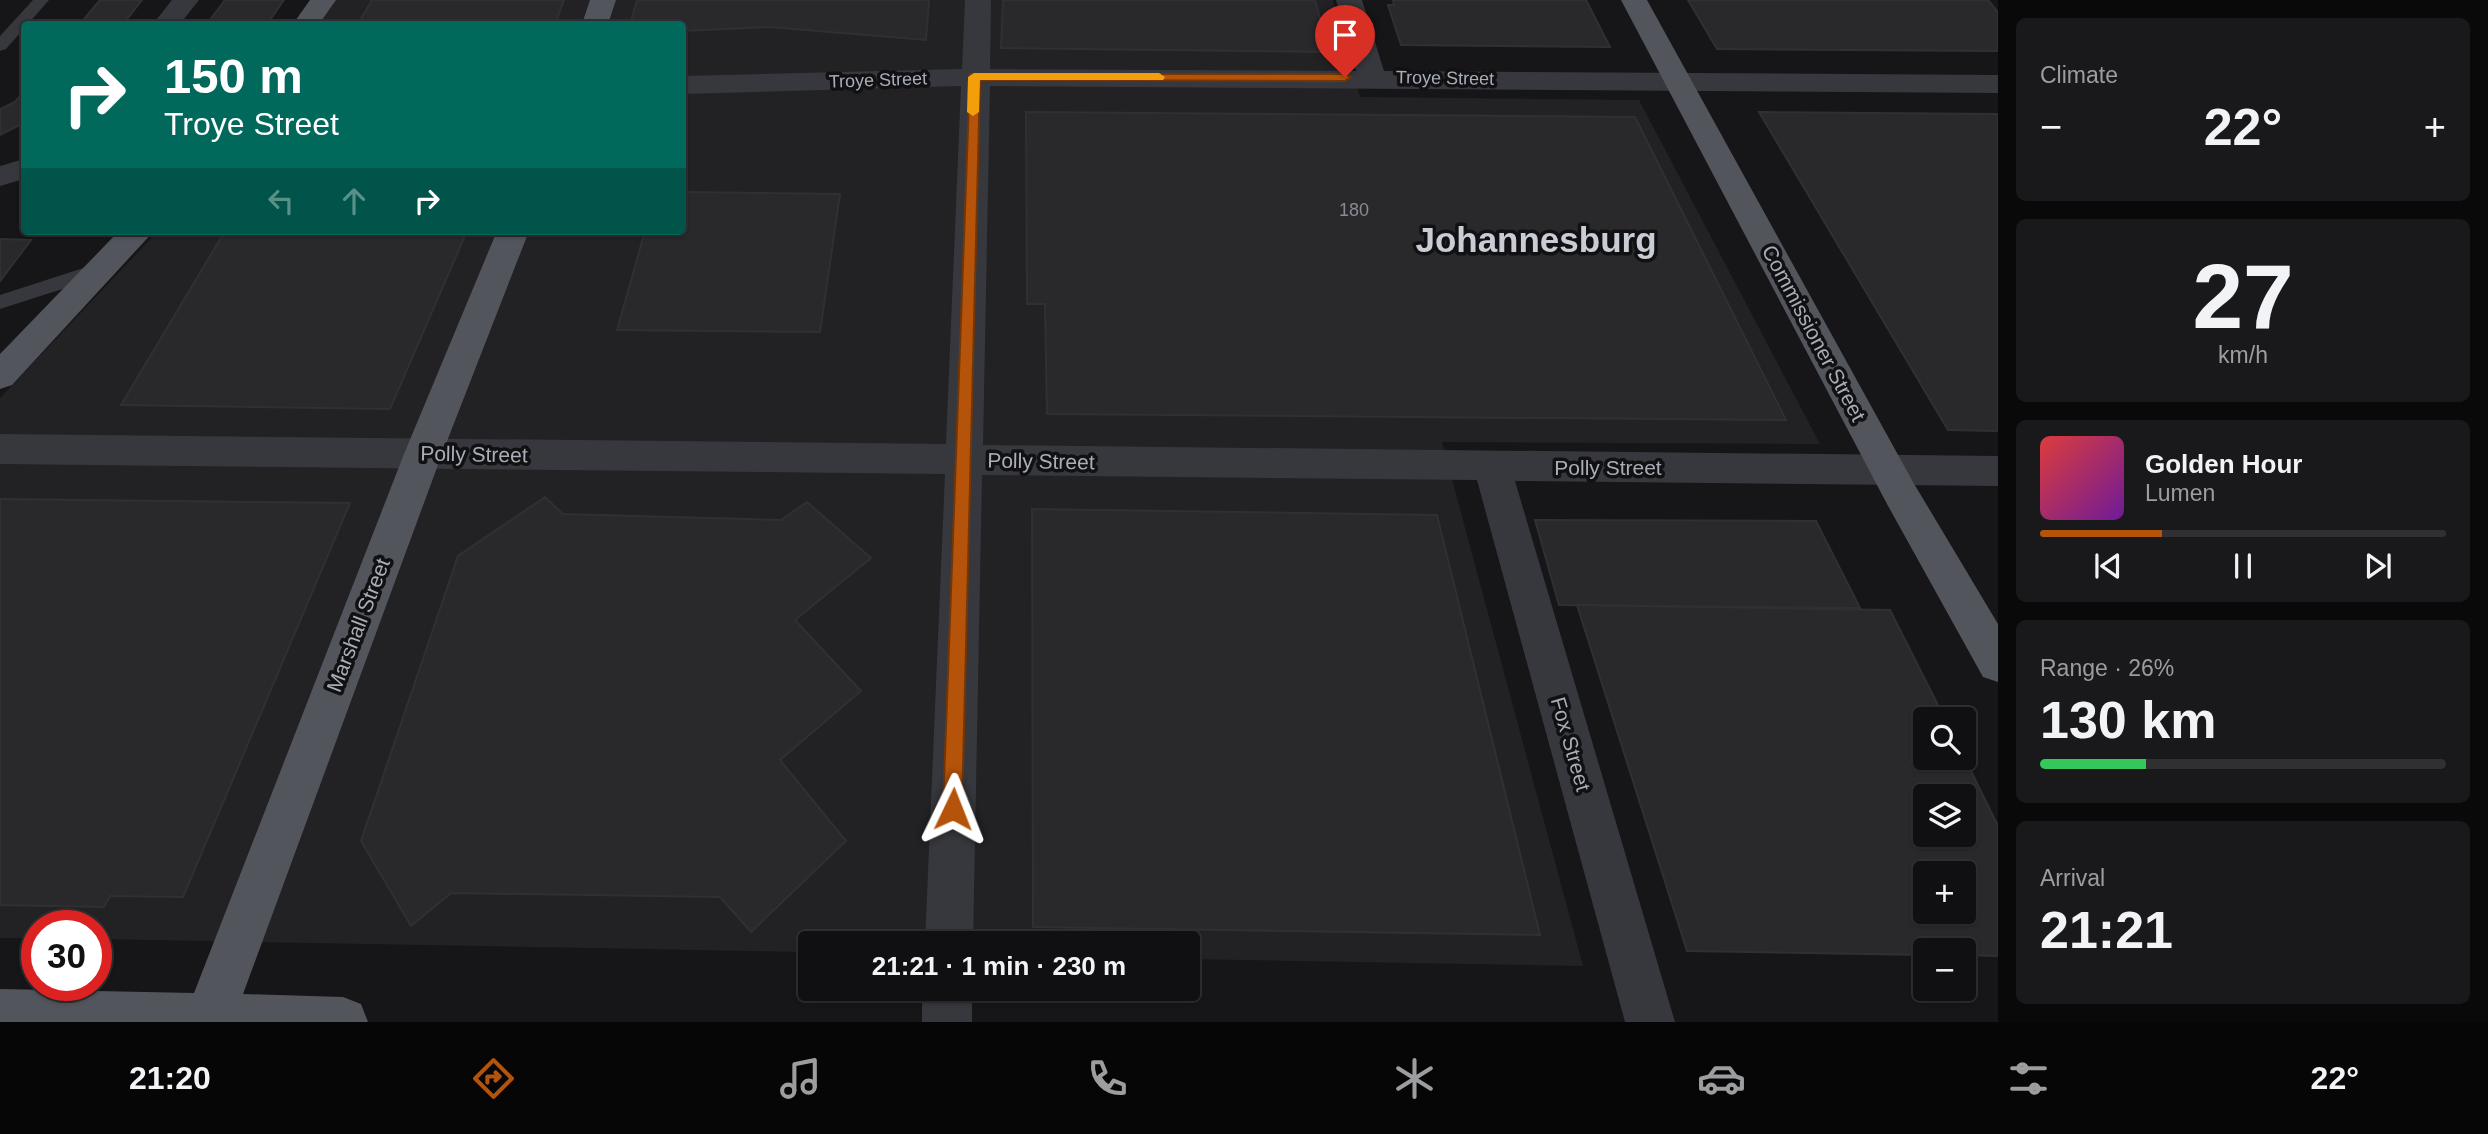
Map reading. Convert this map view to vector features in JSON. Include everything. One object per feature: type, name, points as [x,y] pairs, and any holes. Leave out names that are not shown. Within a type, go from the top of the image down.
[{"type":"main road","points":[[308,21],[323,0]]},
{"type":"main road","points":[[595,21],[604,0]]},
{"type":"main road","name":"Commissioner Street","points":[[1634,0],[1887,469],[1998,663]]},
{"type":"main road","points":[[0,376],[134,235]]},
{"type":"main road","name":"Marshall Street","points":[[208,1021],[423,454],[511,235]]},
{"type":"main road","points":[[0,1014],[208,1021],[343,1022]]},
{"type":"street","points":[[168,21],[186,0]]},
{"type":"street","points":[[949,931],[978,0]]},
{"type":"street","points":[[1349,0],[1372,77]]},
{"type":"street","name":"Troye Street","points":[[686,85],[974,77],[1372,77],[1998,83]]},
{"type":"street","points":[[0,176],[21,170]]},
{"type":"street","name":"Polly Street","points":[[0,449],[1998,471]]},
{"type":"street","name":"Fox Street","points":[[1492,466],[1650,1022]]},
{"type":"street","points":[[947,1001],[947,1022]]},
{"type":"lane","points":[[22,21],[41,0]]},
{"type":"lane","points":[[0,46],[21,22]]},
{"type":"lane","points":[[0,302],[102,269]]},
{"type":"shaded area","points":[[334,0],[1333,0],[1360,97],[1639,100],[1820,444],[1442,442],[1583,966],[1200,959],[1200,931],[798,931],[798,952],[112,939],[112,910],[21,910],[21,938],[0,938],[0,398],[154,235],[686,235],[686,21],[320,21]]},
{"type":"building","points":[[100,0],[142,0],[125,21],[82,21]]},
{"type":"building","points":[[225,0],[284,0],[269,21],[209,21]]},
{"type":"building","points":[[372,0],[564,0],[556,21],[360,21]]},
{"type":"building","points":[[637,0],[929,0],[926,40],[769,27],[686,31],[686,21],[631,21]]},
{"type":"building","points":[[1003,0],[1315,0],[1329,52],[1001,48]]},
{"type":"building","points":[[1393,0],[1586,0],[1610,47],[1401,45],[1388,5],[1394,5]]},
{"type":"building","points":[[1688,0],[1988,0],[1998,12],[1998,51],[1717,49]]},
{"type":"building","points":[[21,95],[21,124],[0,135],[0,109],[15,102]]},
{"type":"building","points":[[1026,112],[1635,117],[1786,420],[1047,414],[1045,304],[1027,304]]},
{"type":"building","points":[[1759,112],[1998,114],[1998,431],[1948,430]]},
{"type":"building","points":[[686,192],[840,194],[820,332],[617,330],[644,235],[686,235]]},
{"type":"building","points":[[223,235],[465,235],[390,409],[121,405]]},
{"type":"building","points":[[0,239],[31,240],[0,281]]},
{"type":"building","points":[[545,497],[563,514],[781,520],[807,502],[871,558],[795,620],[861,691],[780,760],[846,841],[751,932],[720,897],[451,893],[411,926],[361,841],[458,556]]},
{"type":"building","points":[[0,499],[350,503],[183,897],[110,896],[104,907],[0,905]]},
{"type":"building","points":[[1032,509],[1437,515],[1540,935],[1033,927]]},
{"type":"building","points":[[1535,520],[1816,521],[1860,608],[1559,605]]},
{"type":"building","points":[[1577,605],[1890,610],[1939,707],[1913,707],[1913,770],[1970,770],[1998,826],[1998,956],[1976,955],[1976,938],[1913,938],[1913,955],[1687,951]]},
{"type":"slow traffic","points":[[973,112],[974,77],[1159,77]]},
{"type":"district","name":"Johannesburg","points":[[1536,239]]},
{"type":"route","points":[[953,809],[974,77],[1345,77]]}]
